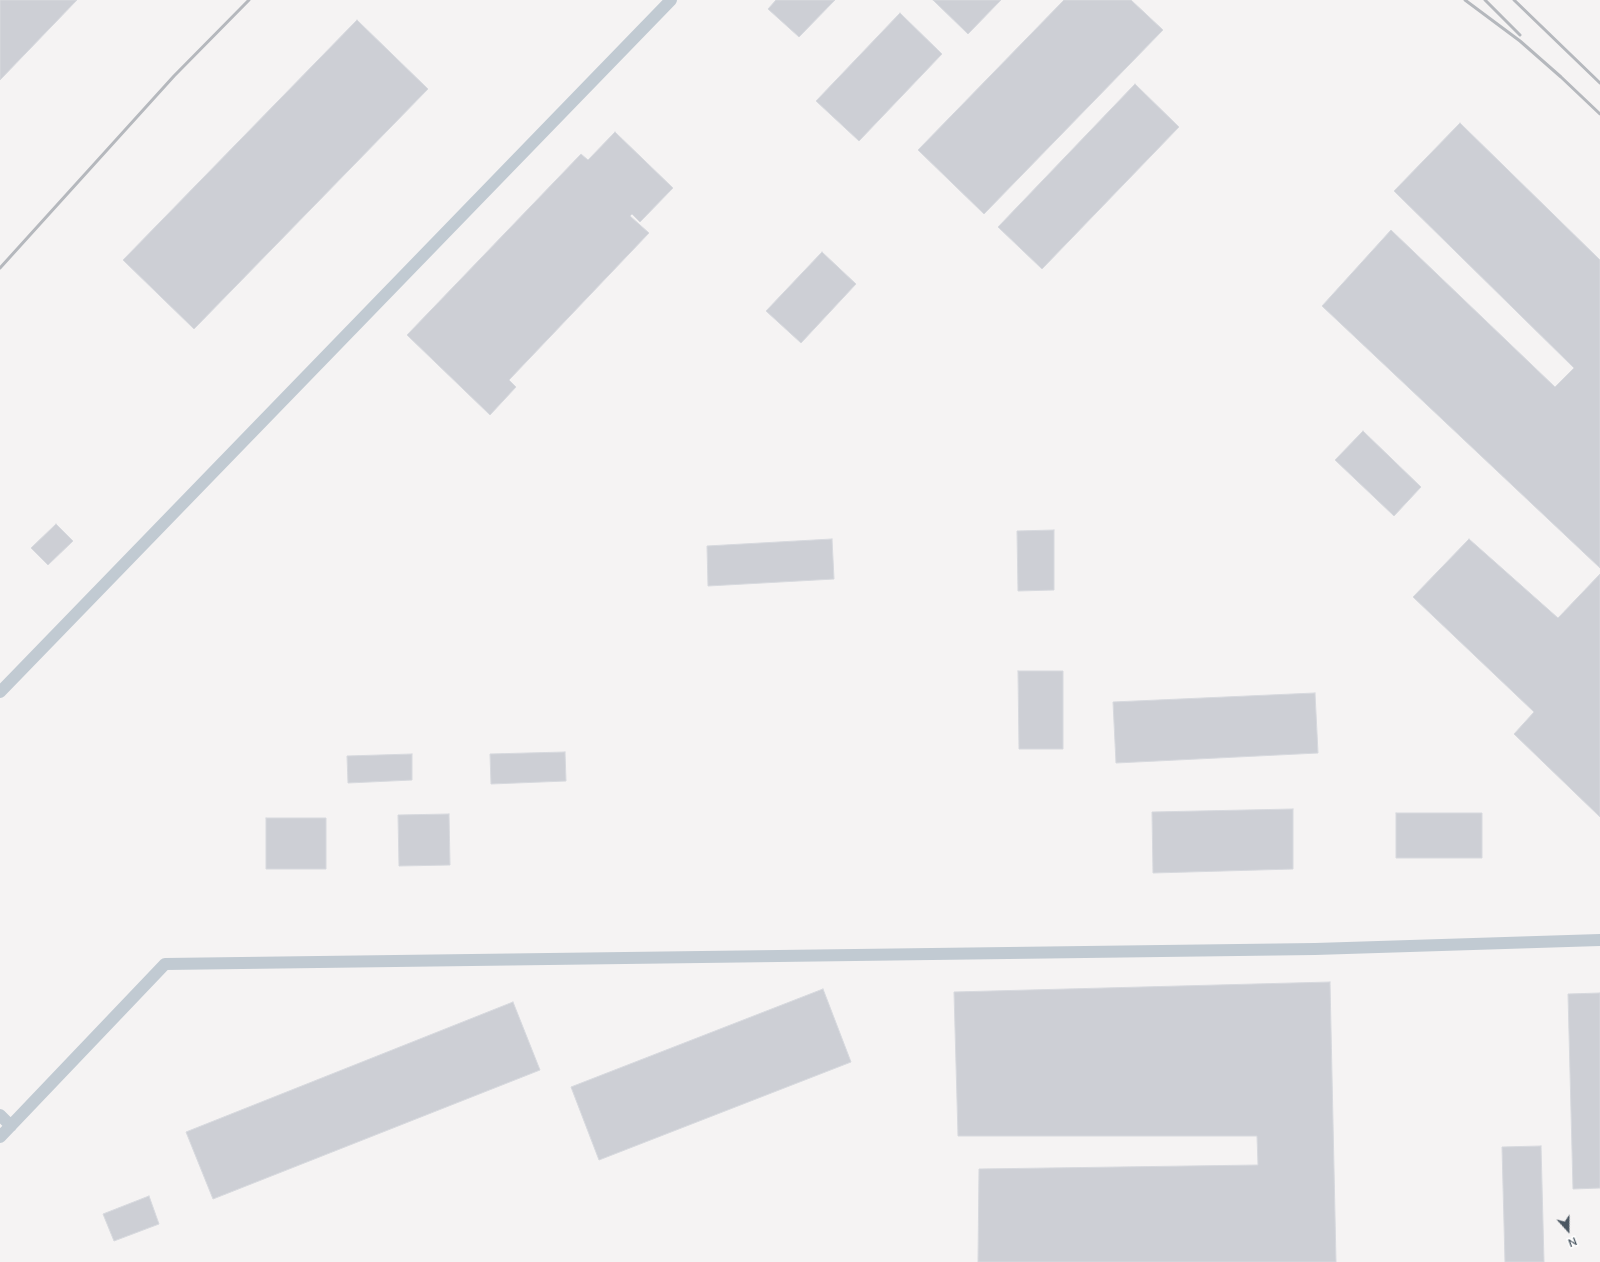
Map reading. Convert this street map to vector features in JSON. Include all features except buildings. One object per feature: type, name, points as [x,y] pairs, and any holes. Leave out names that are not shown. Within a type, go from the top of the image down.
[{"type":"lane","points":[[0,692],[671,0]]},
{"type":"lane","points":[[0,1137],[165,964],[1315,949],[1600,940]]},
{"type":"lane","points":[[0,1115],[11,1126]]},
{"type":"railway","points":[[0,268],[174,76],[249,0]]},
{"type":"railway","points":[[1465,0],[1520,41],[1600,114]]},
{"type":"railway","points":[[1485,0],[1520,35]]},
{"type":"railway","points":[[1514,0],[1600,83]]}]
